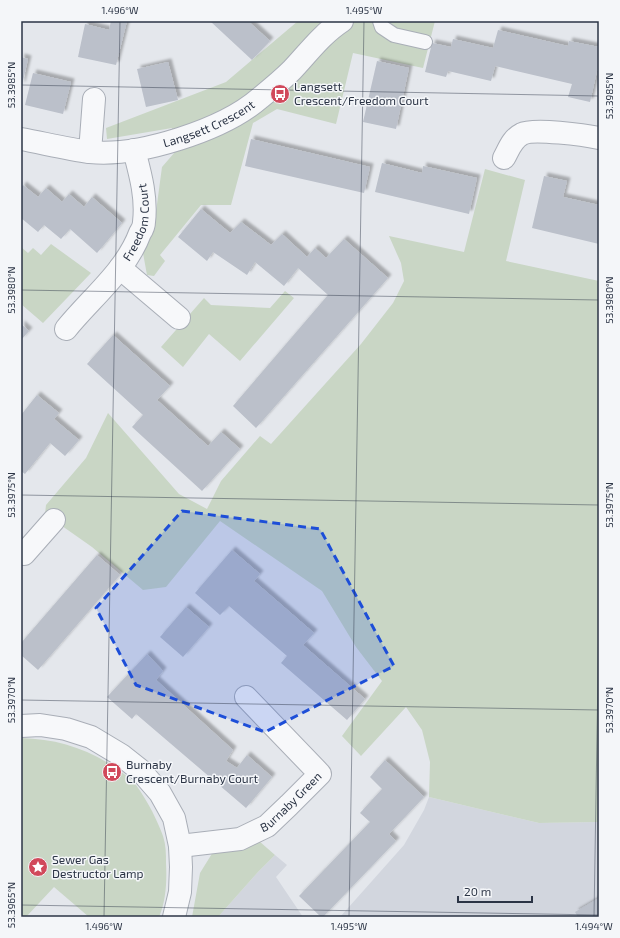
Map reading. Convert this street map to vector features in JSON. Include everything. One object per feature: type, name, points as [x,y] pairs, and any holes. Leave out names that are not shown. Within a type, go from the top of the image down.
[{"type":"street","name":"Langsett Crescent","points":[[21,139],[90,152],[114,152],[134,150],[171,142],[208,129],[244,110],[258,100],[291,70],[317,42],[342,21]]},
{"type":"street","points":[[90,152],[94,100]]},
{"type":"street","points":[[504,158],[513,141],[523,133],[546,131],[598,135]]},
{"type":"street","name":"Freedom Court","points":[[66,329],[120,268],[136,244],[144,224],[145,204],[142,181],[134,150]]},
{"type":"street","name":"Freedom Court","points":[[120,268],[179,318]]},
{"type":"street","points":[[22,554],[54,520]]},
{"type":"street","name":"Burnaby Green","points":[[180,846],[240,839],[267,826],[320,774],[246,697]]},
{"type":"street","points":[[21,726],[40,725],[66,729],[91,737],[122,755],[140,770],[160,793],[174,818],[180,846],[180,892],[174,917]]},
{"type":"lane","points":[[380,21],[382,27],[394,35],[425,42]]},
{"type":"highlighted area","points":[[182,511],[320,529],[394,666],[265,732],[136,685],[96,608]]},
{"type":"shaded area","points":[[429,797],[539,823],[599,822],[599,917],[340,917],[404,845],[424,810]]},
{"type":"shaded area","points":[[275,855],[287,865],[276,877],[303,917],[218,917],[258,872]]},
{"type":"green space","points":[[298,21],[435,21],[423,68],[353,53],[336,124],[277,109],[253,123],[231,205],[201,205],[160,255],[165,261],[154,276],[147,275],[143,253],[155,219],[162,167],[175,152],[172,128],[107,139],[106,128],[226,82]]},
{"type":"green space","points":[[485,169],[525,180],[506,261],[599,281],[599,822],[539,823],[429,797],[430,762],[422,730],[406,707],[361,756],[342,736],[382,681],[356,647],[322,591],[220,521],[166,587],[143,590],[92,547],[45,514],[46,505],[86,458],[108,413],[179,494],[207,509],[221,481],[260,436],[271,444],[361,344],[393,303],[404,281],[401,263],[389,236],[464,252]]},
{"type":"green space","points":[[51,244],[91,273],[43,323],[21,304],[21,247],[28,253],[33,248],[41,255]]},
{"type":"green space","points":[[285,291],[294,298],[240,361],[209,334],[183,367],[161,347],[204,298],[211,305],[270,308]]},
{"type":"green space","points":[[21,738],[66,744],[87,752],[115,768],[136,785],[152,811],[165,843],[165,898],[159,917],[89,917],[54,887],[26,917],[21,917]]},
{"type":"green space","points":[[259,841],[275,855],[218,917],[192,917],[200,873],[213,852],[225,852]]},
{"type":"building","points":[[111,21],[127,21],[116,65],[78,57],[85,24],[109,30]]},
{"type":"building","points":[[210,21],[248,21],[270,41],[252,60]]},
{"type":"building","points":[[498,30],[568,46],[569,41],[599,47],[599,62],[590,102],[568,97],[572,84],[495,66],[491,81],[448,71],[446,77],[425,72],[432,43],[451,47],[453,39],[493,48]]},
{"type":"building","points":[[21,57],[28,59],[22,85],[21,85]]},
{"type":"building","points":[[377,61],[409,68],[396,129],[363,122]]},
{"type":"building","points":[[168,62],[178,100],[146,107],[137,69]]},
{"type":"building","points":[[33,73],[71,82],[63,114],[25,105]]},
{"type":"building","points":[[251,139],[370,167],[364,193],[245,166]]},
{"type":"building","points":[[382,163],[422,173],[423,166],[477,178],[469,214],[375,192]]},
{"type":"building","points":[[544,176],[567,181],[563,197],[599,205],[599,244],[532,228]]},
{"type":"building","points":[[23,185],[38,197],[46,188],[62,202],[69,194],[84,207],[92,197],[122,223],[97,253],[70,229],[61,239],[44,225],[38,232],[21,218],[21,188]]},
{"type":"building","points":[[201,209],[230,233],[241,222],[271,245],[282,234],[307,257],[315,248],[326,258],[344,239],[388,278],[256,428],[233,406],[328,295],[298,268],[284,286],[255,262],[247,275],[213,252],[207,261],[178,237]]},
{"type":"building","points":[[21,324],[29,331],[21,340]]},
{"type":"building","points":[[113,335],[170,386],[157,400],[208,446],[221,432],[240,449],[202,491],[132,427],[143,415],[87,364]]},
{"type":"building","points":[[37,395],[59,413],[54,419],[79,440],[65,456],[50,443],[25,474],[21,471],[21,415]]},
{"type":"building","points":[[232,550],[260,574],[254,581],[314,633],[303,645],[365,699],[347,720],[281,663],[287,656],[229,606],[220,615],[195,593]]},
{"type":"building","points":[[97,555],[120,575],[38,670],[21,655],[21,643]]},
{"type":"building","points":[[186,607],[209,627],[183,657],[160,637]]},
{"type":"building","points":[[147,654],[163,671],[156,680],[233,750],[226,761],[237,768],[247,755],[272,777],[246,808],[136,714],[132,719],[107,697]]},
{"type":"building","points":[[385,760],[424,797],[389,834],[396,841],[323,917],[321,917],[299,896],[370,822],[360,813],[382,789],[370,777]]},
{"type":"building","points":[[599,898],[599,917],[578,917],[575,912]]},
{"type":"place","name":"Langsett Crescent/Freedom Court","points":[[280,94]]},
{"type":"place","name":"Burnaby Crescent/Burnaby Court","points":[[112,772]]},
{"type":"place","name":"Sewer Gas Destructor Lamp","points":[[38,867]]}]
